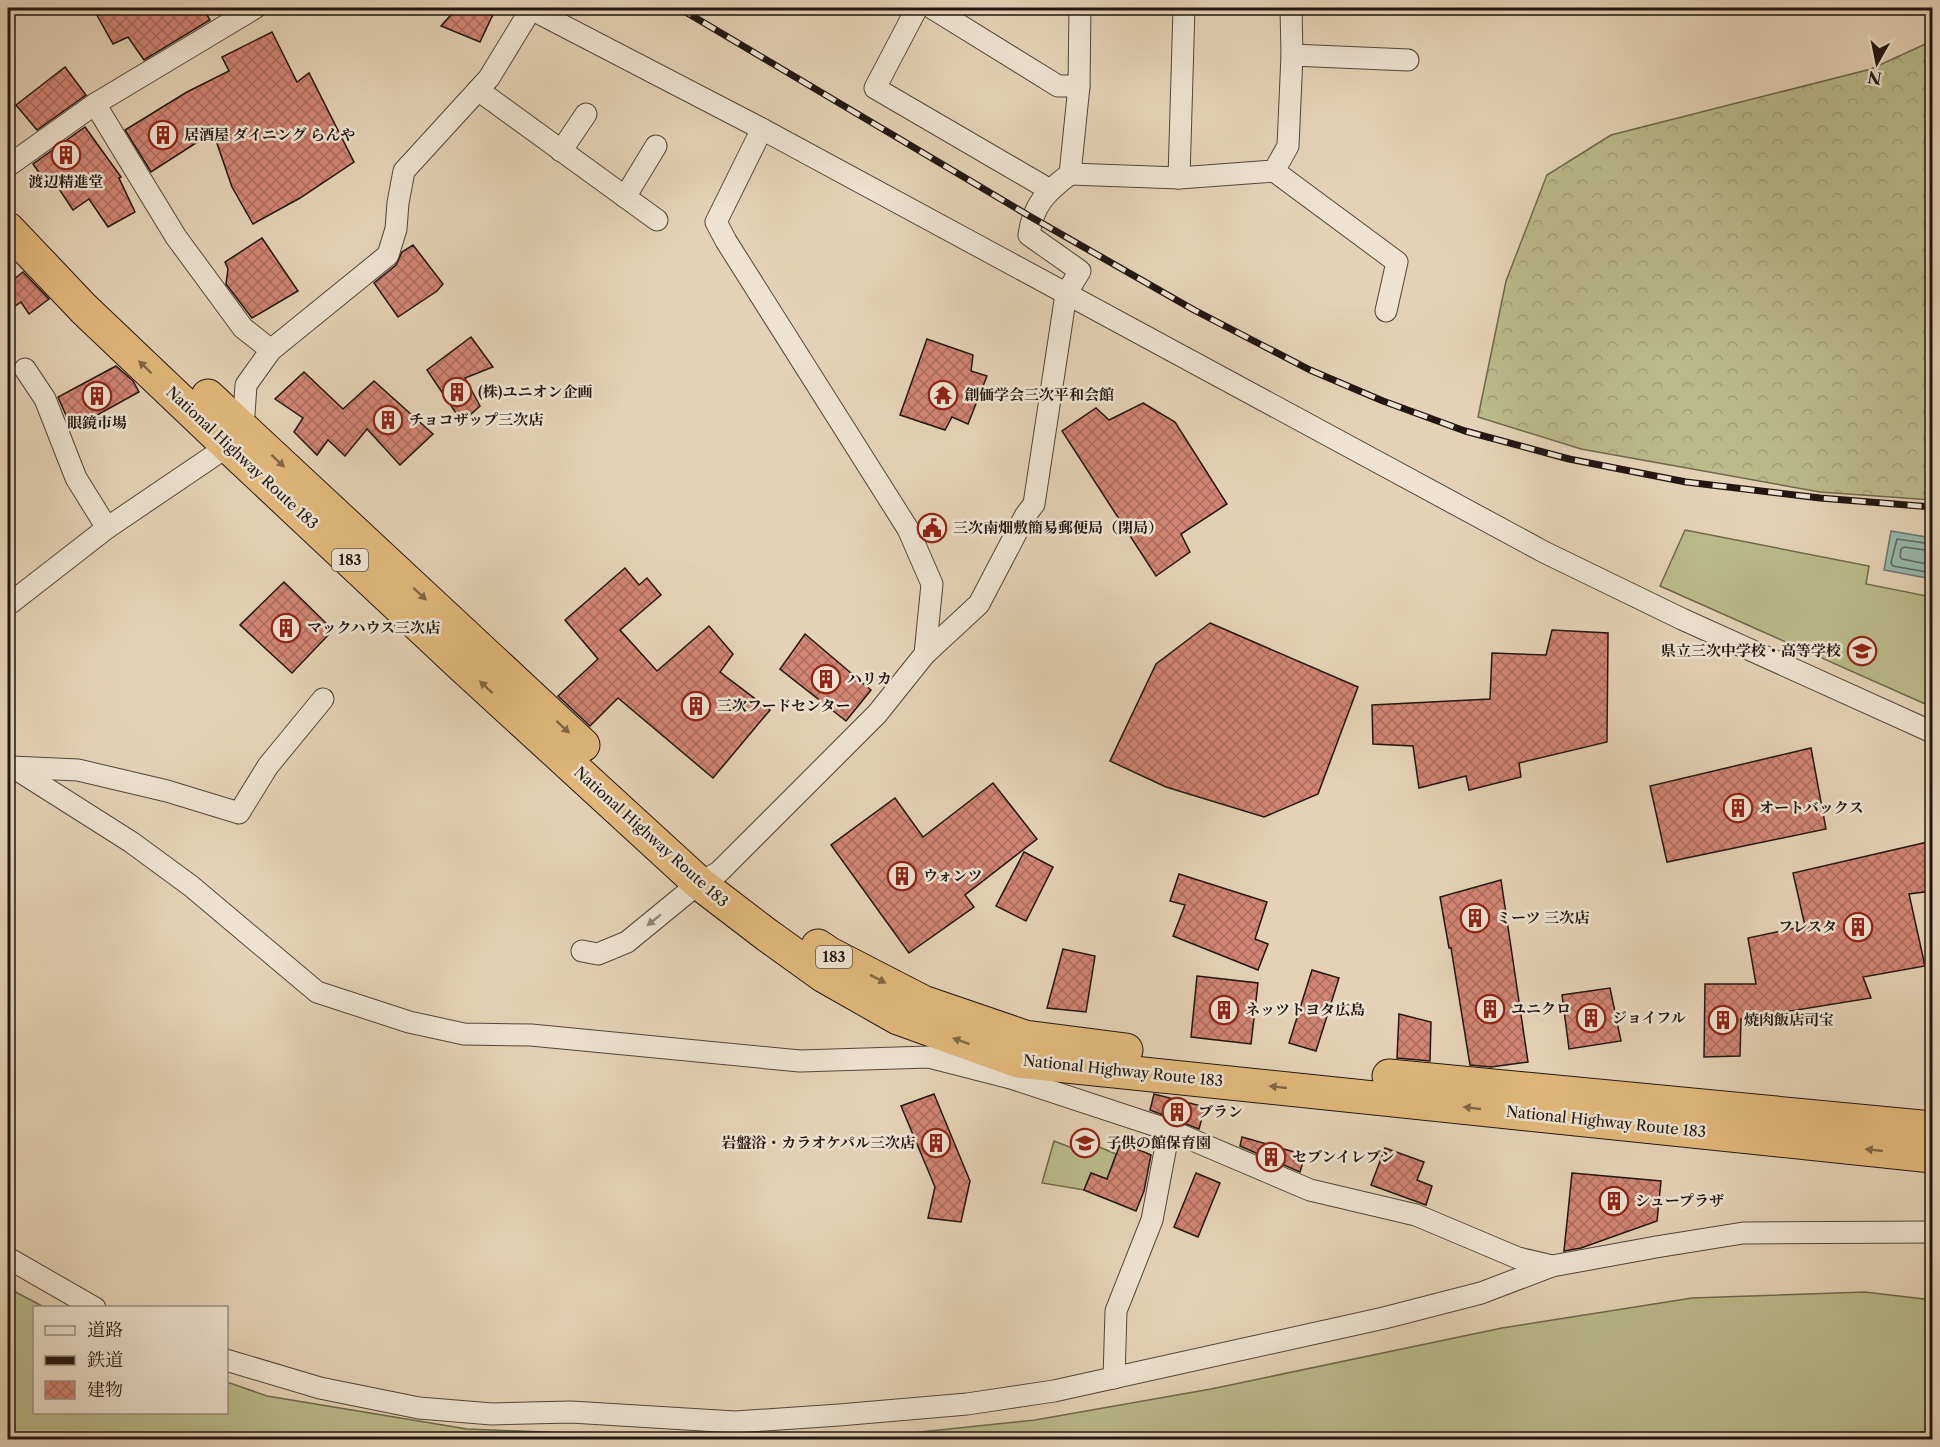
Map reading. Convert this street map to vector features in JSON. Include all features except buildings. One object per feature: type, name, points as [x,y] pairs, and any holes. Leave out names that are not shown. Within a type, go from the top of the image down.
[{"type":"highway","name":"National Highway Route 183","points":[[8,203],[236,437]]},
{"type":"highway","name":"National Highway Route 183","points":[[8,229],[84,309],[236,437],[709,878],[776,917],[830,954],[923,1002],[1018,1058],[1076,1044],[1932,1145]]},
{"type":"street","points":[[8,166],[95,104],[255,8]]},
{"type":"street","points":[[8,605],[107,528],[236,437],[246,385],[271,350],[388,255],[396,229],[404,171],[489,78],[530,8],[762,129],[1544,552],[1682,619],[1932,732]]},
{"type":"street","points":[[917,8],[875,88],[1050,190]]},
{"type":"street","points":[[932,8],[1058,86],[1079,86]]},
{"type":"street","points":[[1070,174],[1079,86],[1080,8]]},
{"type":"street","points":[[1179,178],[1184,8]]},
{"type":"street","points":[[1274,171],[1288,146],[1292,55],[1291,8]]},
{"type":"street","points":[[1292,55],[1408,60]]},
{"type":"street","points":[[478,90],[657,220]]},
{"type":"street","points":[[95,104],[176,237],[243,328],[271,350]]},
{"type":"street","points":[[561,151],[586,114]]},
{"type":"street","points":[[762,129],[716,222],[908,529],[932,584],[926,654]]},
{"type":"street","points":[[625,197],[656,146]]},
{"type":"street","points":[[582,951],[598,954],[627,942],[709,878],[877,714],[926,654],[979,604],[1025,516],[1034,504],[1066,294],[1080,271],[1029,235],[1031,217],[1050,190],[1070,174],[1179,178],[1274,171],[1397,262],[1386,311]]},
{"type":"street","points":[[25,369],[45,399],[76,478],[107,528]]},
{"type":"street","points":[[9,766],[78,770],[167,791],[239,813],[268,766],[323,699]]},
{"type":"street","points":[[9,766],[131,842],[191,886],[317,993],[410,1022],[464,1034],[531,1035],[800,1061],[929,1057],[1018,1058],[1169,1130],[1310,1190],[1416,1215],[1518,1258],[1552,1266]]},
{"type":"street","points":[[1114,1378],[1116,1311],[1152,1220],[1169,1130]]},
{"type":"street","points":[[228,1361],[320,1388],[419,1408],[492,1414],[571,1412],[735,1422],[967,1404],[1054,1391],[1274,1343],[1481,1293],[1552,1266],[1656,1246],[1743,1233],[1932,1232]]},
{"type":"street","points":[[8,1258],[92,1306]]},
{"type":"green space","points":[[1932,41],[1932,500],[1820,492],[1581,449],[1478,417],[1506,281],[1547,175],[1611,135],[1871,69]]},
{"type":"green space","name":"県立三次中学校・高等学校","points":[[1685,530],[1869,566],[1866,584],[1932,597],[1932,707],[1660,586]]},
{"type":"green space","points":[[1080,1139],[1116,1154],[1107,1179],[1091,1173],[1084,1190],[1042,1183],[1054,1141],[1075,1149]]},
{"type":"green space","points":[[8,1288],[42,1306],[33,1306],[33,1414],[228,1414],[228,1382],[267,1396],[467,1429],[720,1439],[8,1439]]},
{"type":"green space","points":[[1865,1292],[1932,1300],[1932,1439],[853,1439],[1035,1420],[1211,1389],[1502,1328],[1692,1298]]},
{"type":"water","points":[[1891,531],[1932,538],[1932,579],[1884,570]]},
{"type":"railway","points":[[679,8],[1031,217],[1194,310],[1310,370],[1383,401],[1465,431],[1569,459],[1686,482],[1820,498],[1932,507]]},
{"type":"place","name":"居酒屋 ダイニング らんや","points":[[163,135]]},
{"type":"place","name":"渡辺精進堂","points":[[66,155]]},
{"type":"place","name":"(株)ユニオン企画","points":[[457,392]]},
{"type":"place","name":"創価学会三次平和会館","points":[[943,395]]},
{"type":"place","name":"眼鏡市場","points":[[97,396]]},
{"type":"place","name":"チョコザップ三次店","points":[[388,420]]},
{"type":"place","name":"三次南畑敷簡易郵便局（閉局）","points":[[932,528]]},
{"type":"place","name":"マックハウス三次店","points":[[286,628]]},
{"type":"place","name":"県立三次中学校・高等学校","points":[[1862,651]]},
{"type":"place","name":"ハリカ","points":[[826,679]]},
{"type":"place","name":"三次フードセンター","points":[[696,706]]},
{"type":"place","name":"オートバックス","points":[[1738,808]]},
{"type":"place","name":"ウォンツ","points":[[902,876]]},
{"type":"place","name":"ミーツ 三次店","points":[[1475,918]]},
{"type":"place","name":"フレスタ","points":[[1858,927]]},
{"type":"place","name":"ユニクロ","points":[[1490,1009]]},
{"type":"place","name":"ネッツトヨタ広島","points":[[1224,1010]]},
{"type":"place","name":"ジョイフル","points":[[1591,1018]]},
{"type":"place","name":"焼肉飯店司宝","points":[[1723,1020]]},
{"type":"place","name":"ブラン","points":[[1177,1112]]},
{"type":"place","name":"岩盤浴・カラオケパル三次店","points":[[936,1143]]},
{"type":"place","name":"子供の館保育園","points":[[1085,1143]]},
{"type":"place","name":"セブンイレブン","points":[[1271,1157]]},
{"type":"place","name":"シュープラザ","points":[[1614,1201]]}]
